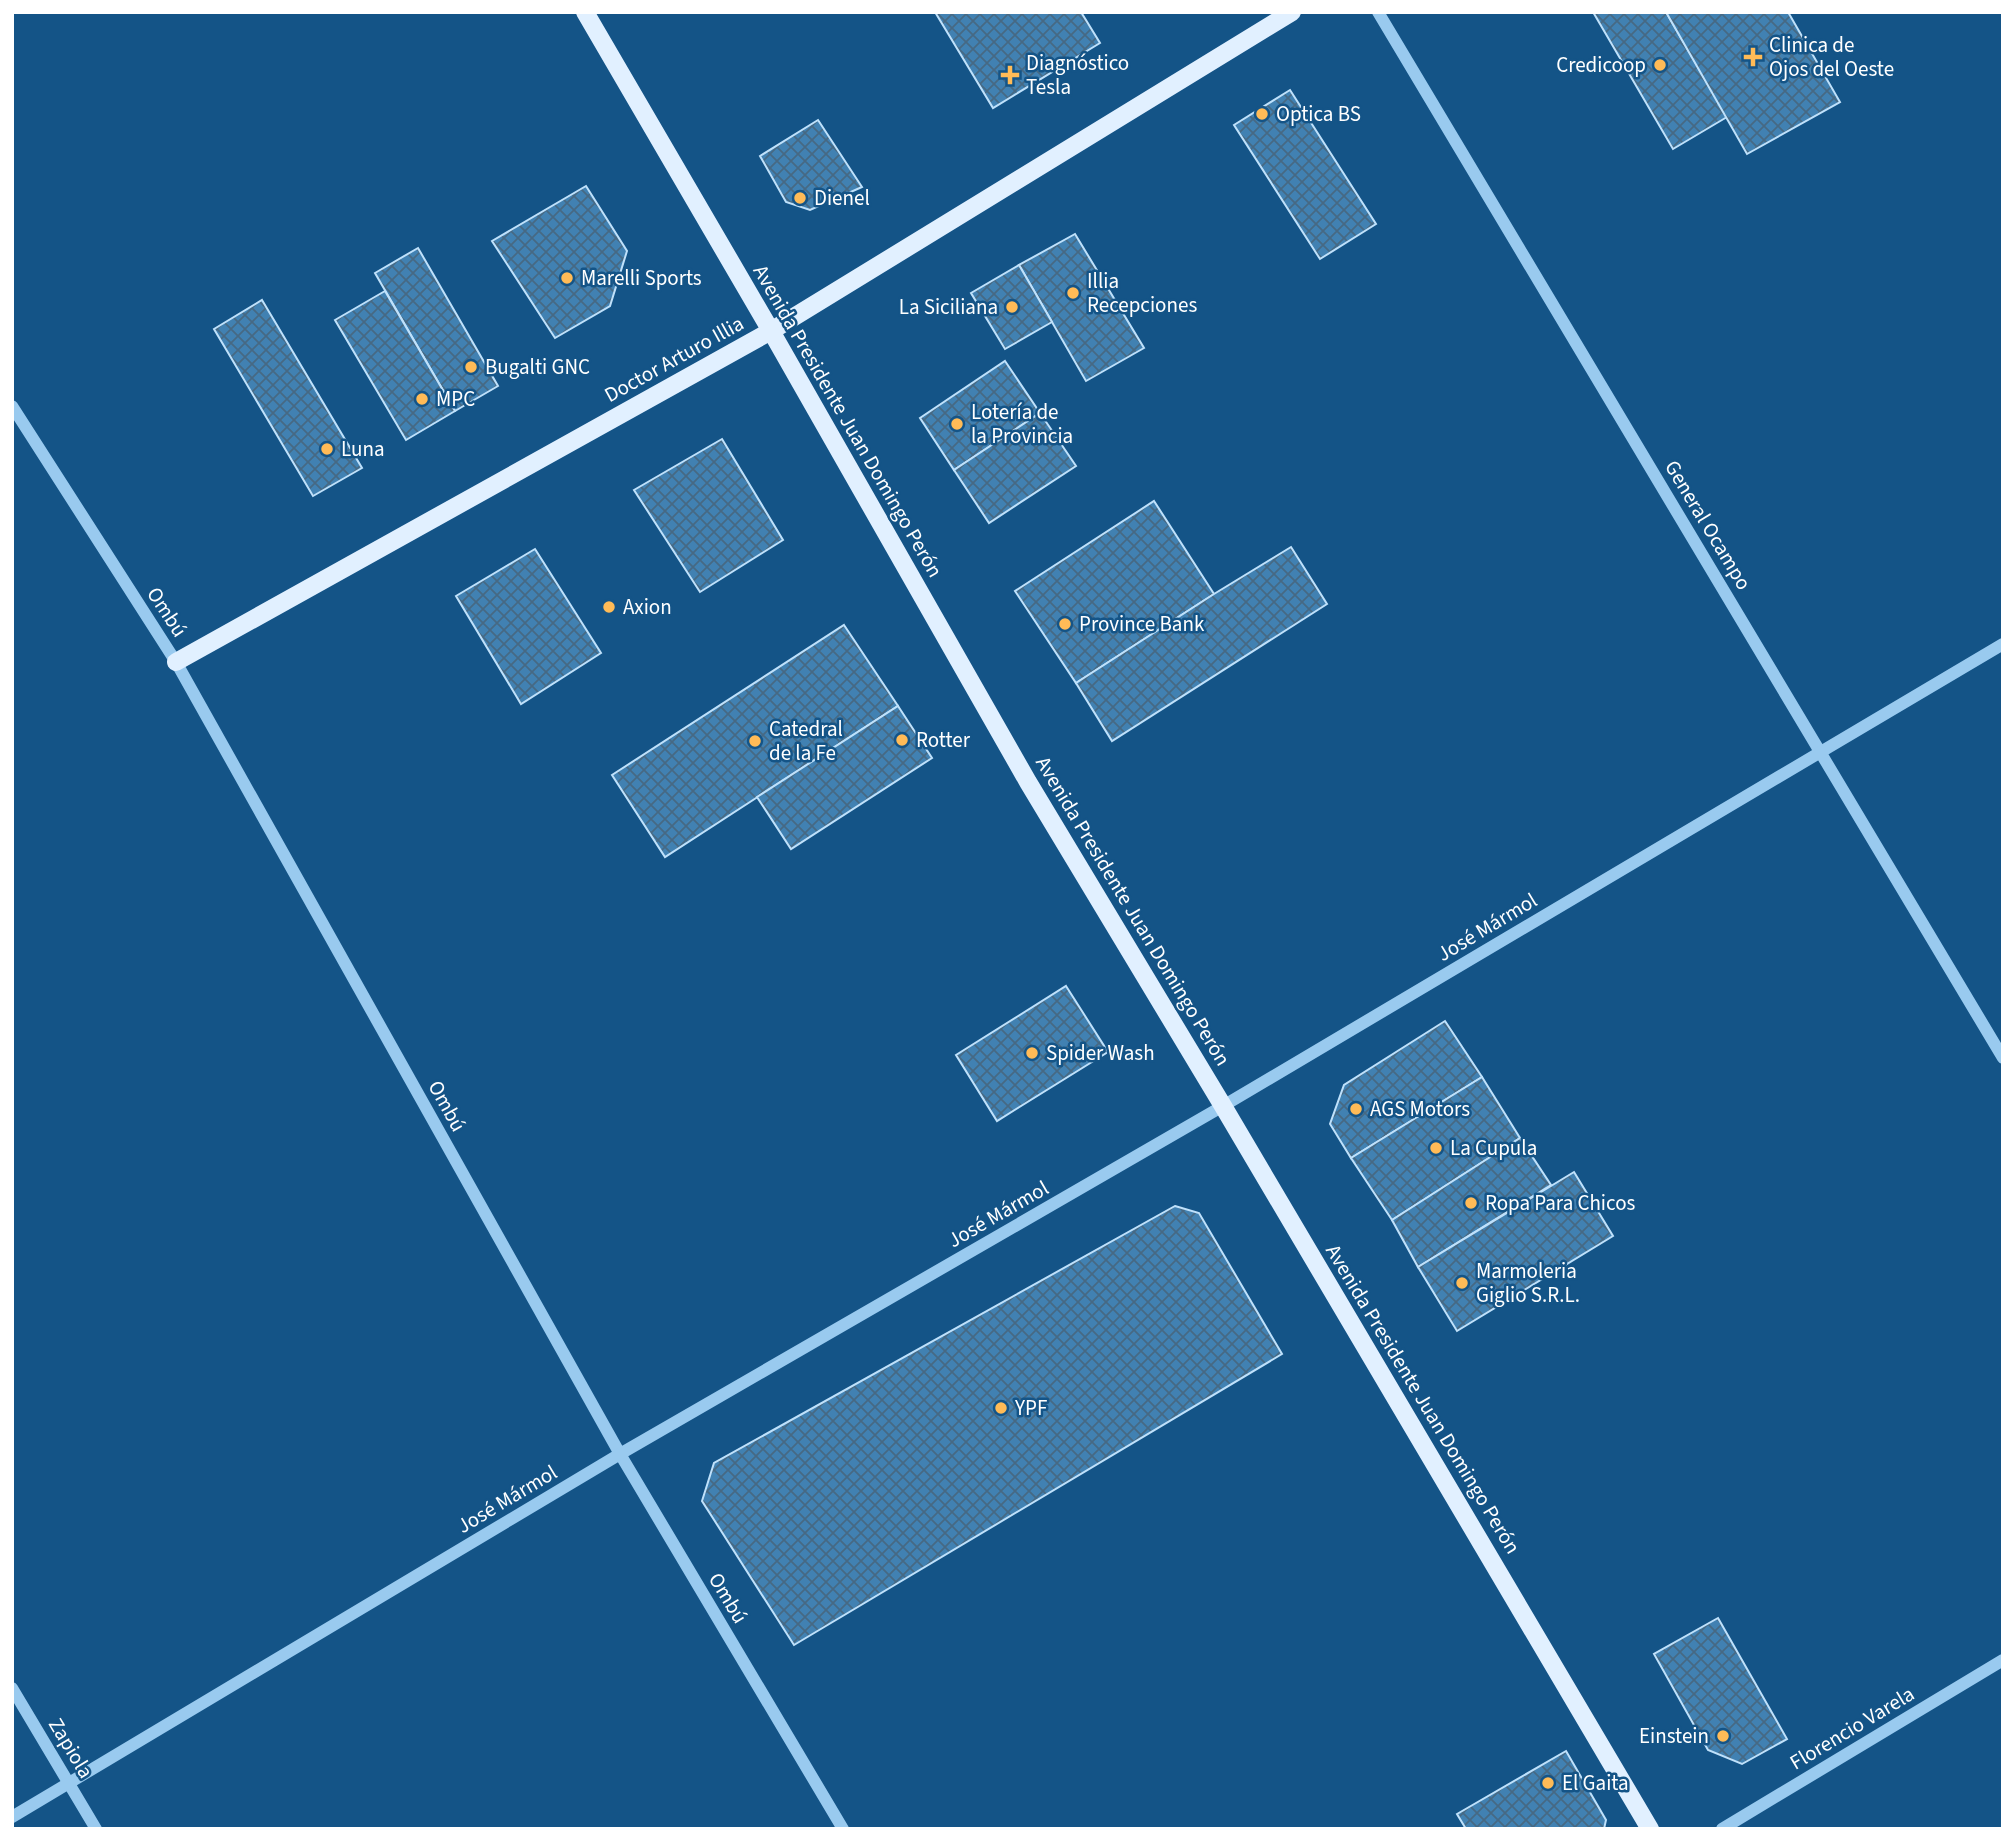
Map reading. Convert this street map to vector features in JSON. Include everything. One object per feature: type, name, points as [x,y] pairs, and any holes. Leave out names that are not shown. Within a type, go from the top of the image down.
[{"type":"main road","name":"Avenida Presidente Juan Domingo Perón","points":[[584,12],[771,331],[1021,770],[1650,1829]]},
{"type":"main road","name":"Doctor Arturo Illia","points":[[176,662],[771,331],[1292,12]]},
{"type":"street","name":"General Ocampo","points":[[1378,12],[2003,1058]]},
{"type":"street","name":"Ombú","points":[[12,406],[176,662],[620,1454],[843,1829]]},
{"type":"street","name":"José Mármol","points":[[12,1817],[620,1454],[1223,1106],[2003,644]]},
{"type":"street","name":"Florencio Varela","points":[[1722,1829],[2003,1660]]},
{"type":"street","name":"Zapiola","points":[[12,1688],[96,1829]]},
{"type":"building","name":"Diagnóstico Tesla","points":[[935,12],[1081,12],[1100,43],[993,108]]},
{"type":"building","name":"Credicoop","points":[[1593,12],[1666,12],[1727,117],[1673,149]]},
{"type":"building","name":"Clinica de Ojos del Oeste","points":[[1666,12],[1788,12],[1840,102],[1747,154]]},
{"type":"building","points":[[1290,90],[1376,224],[1320,259],[1234,125]]},
{"type":"building","points":[[818,120],[862,187],[810,210],[786,202],[760,156]]},
{"type":"building","name":"Marelli Sports","points":[[586,186],[627,251],[610,306],[555,338],[492,241]]},
{"type":"building","name":"Illia Recepciones","points":[[1075,234],[1144,348],[1086,381],[1019,265]]},
{"type":"building","points":[[418,248],[498,386],[455,411],[375,273]]},
{"type":"building","name":"La Siciliana","points":[[1019,265],[1052,322],[1005,349],[971,293]]},
{"type":"building","points":[[385,291],[455,411],[406,440],[335,320]]},
{"type":"building","points":[[262,300],[362,468],[313,496],[214,329]]},
{"type":"building","points":[[1005,361],[1040,413],[954,470],[920,418]]},
{"type":"building","points":[[1040,413],[1076,466],[989,523],[954,470]]},
{"type":"building","points":[[722,439],[783,540],[700,592],[634,490]]},
{"type":"building","points":[[1154,501],[1214,594],[1076,683],[1015,591]]},
{"type":"building","points":[[1291,547],[1327,604],[1112,741],[1076,683]]},
{"type":"building","points":[[535,549],[601,653],[521,704],[456,596]]},
{"type":"building","name":"Catedral de la Fe","points":[[844,625],[898,706],[665,857],[612,775]]},
{"type":"building","points":[[898,706],[932,758],[791,849],[757,797]]},
{"type":"building","name":"Spider Wash","points":[[1066,986],[1108,1052],[997,1121],[956,1055]]},
{"type":"building","points":[[1445,1021],[1482,1077],[1351,1158],[1330,1124],[1344,1085]]},
{"type":"building","name":"La Cupula","points":[[1482,1077],[1520,1138],[1392,1220],[1351,1158]]},
{"type":"building","name":"Ropa Para Chicos","points":[[1520,1138],[1551,1185],[1418,1267],[1392,1220]]},
{"type":"building","points":[[1574,1172],[1613,1236],[1457,1331],[1418,1267]]},
{"type":"building","name":"YPF","points":[[1175,1206],[1199,1213],[1282,1354],[794,1645],[702,1501],[714,1463]]},
{"type":"building","points":[[1718,1618],[1787,1739],[1742,1764],[1708,1750],[1654,1654]]},
{"type":"building","name":"El Gaita","points":[[1566,1751],[1606,1820],[1604,1829],[1466,1829],[1457,1814]]},
{"type":"place","name":"Clinica de Ojos del Oeste","points":[[1753,57]]},
{"type":"place","name":"Credicoop","points":[[1660,65]]},
{"type":"place","name":"Diagnóstico Tesla","points":[[1010,75]]},
{"type":"place","name":"Optica BS","points":[[1262,114]]},
{"type":"place","name":"Dienel","points":[[800,198]]},
{"type":"place","name":"Marelli Sports","points":[[567,278]]},
{"type":"place","name":"Illia Recepciones","points":[[1073,293]]},
{"type":"place","name":"La Siciliana","points":[[1012,307]]},
{"type":"place","name":"Bugalti GNC","points":[[471,367]]},
{"type":"place","name":"MPC","points":[[422,399]]},
{"type":"place","name":"Lotería de la Provincia","points":[[957,424]]},
{"type":"place","name":"Luna","points":[[327,449]]},
{"type":"place","name":"Axion","points":[[609,607]]},
{"type":"place","name":"Province Bank","points":[[1065,624]]},
{"type":"place","name":"Rotter","points":[[902,740]]},
{"type":"place","name":"Catedral de la Fe","points":[[755,741]]},
{"type":"place","name":"Spider Wash","points":[[1032,1053]]},
{"type":"place","name":"AGS Motors","points":[[1356,1109]]},
{"type":"place","name":"La Cupula","points":[[1436,1148]]},
{"type":"place","name":"Ropa Para Chicos","points":[[1471,1203]]},
{"type":"place","name":"Marmoleria Giglio S.R.L.","points":[[1462,1283]]},
{"type":"place","name":"YPF","points":[[1001,1408]]},
{"type":"place","name":"Einstein","points":[[1723,1736]]},
{"type":"place","name":"El Gaita","points":[[1548,1783]]}]
